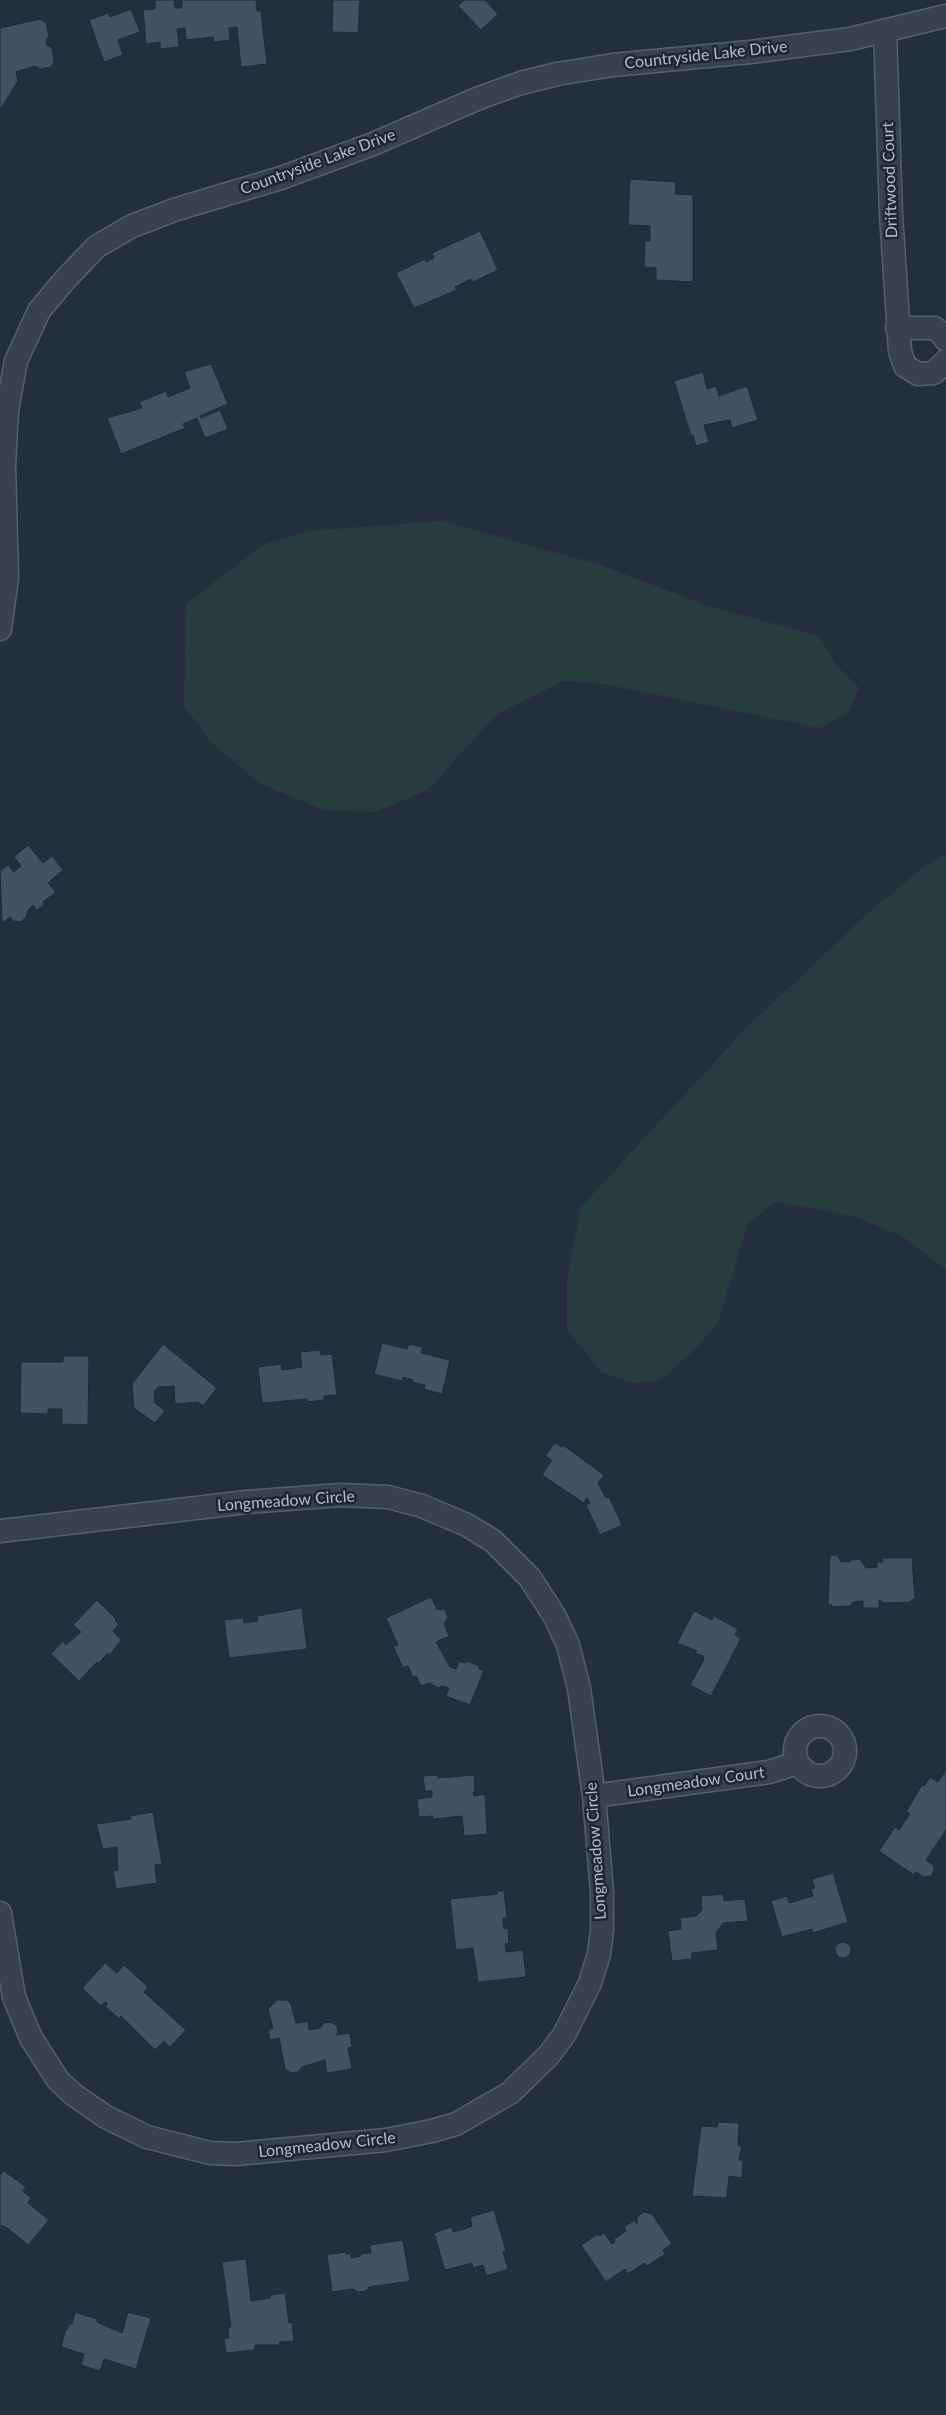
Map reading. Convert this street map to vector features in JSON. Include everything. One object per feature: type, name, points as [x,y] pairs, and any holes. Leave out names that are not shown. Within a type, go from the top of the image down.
[{"type":"street","name":"Countryside Lake Drive","points":[[0,629],[6,577],[4,464],[7,410],[16,361],[40,311],[63,282],[96,248],[132,226],[177,208],[281,178],[373,144],[479,98],[556,74],[613,65],[750,52],[850,39],[946,16]]},
{"type":"street","name":"Driftwood Court","points":[[885,32],[897,328],[901,359],[911,371],[926,375],[934,373],[946,361]]},
{"type":"street","points":[[897,328],[934,328],[946,340]]},
{"type":"street","name":"Longmeadow Circle","points":[[0,1531],[247,1502],[341,1495],[388,1497],[422,1506],[467,1525],[493,1541],[508,1553],[530,1578],[555,1617],[568,1645],[579,1688],[594,1796],[602,1892],[602,1930],[598,1956],[590,1983],[564,2035],[548,2056],[510,2093],[456,2124],[432,2131],[371,2141],[236,2154],[210,2153],[147,2137],[106,2117],[58,2080],[31,2038],[14,1997],[0,1914]]},
{"type":"street","name":"Longmeadow Court","points":[[594,1796],[769,1772],[797,1763]]},
{"type":"green space","points":[[441,521],[601,565],[708,606],[819,636],[837,666],[859,688],[849,712],[820,728],[604,684],[563,681],[496,715],[428,790],[375,812],[323,810],[259,783],[211,742],[184,706],[186,604],[264,544],[308,531]]},
{"type":"green space","points":[[946,854],[946,1270],[905,1238],[854,1216],[775,1202],[747,1225],[719,1321],[695,1349],[661,1380],[632,1383],[602,1373],[567,1330],[567,1278],[581,1207],[745,1029],[866,915],[923,867]]},
{"type":"building","points":[[155,0],[174,0],[175,8],[182,8],[182,0],[256,0],[257,11],[261,11],[267,64],[241,67],[237,27],[229,28],[230,40],[214,42],[213,37],[186,40],[185,28],[177,29],[179,47],[160,49],[160,42],[146,44],[143,10],[155,9]]},
{"type":"building","points":[[333,0],[360,0],[358,33],[332,32]]},
{"type":"building","points":[[464,0],[485,0],[498,14],[481,30],[458,6]]},
{"type":"building","points":[[131,9],[140,32],[118,40],[123,55],[104,62],[89,20],[108,13],[110,17]]},
{"type":"building","points":[[40,19],[46,23],[49,36],[46,40],[47,45],[52,48],[54,62],[51,67],[40,69],[35,66],[16,72],[18,81],[0,110],[0,28]]},
{"type":"building","points":[[630,179],[676,182],[675,194],[693,195],[693,282],[656,280],[656,268],[644,267],[645,241],[650,241],[650,226],[628,225]]},
{"type":"building","points":[[480,231],[498,270],[473,282],[471,279],[455,287],[457,290],[414,308],[396,273],[425,259],[426,262],[434,258],[432,253]]},
{"type":"building","points":[[211,364],[228,404],[200,416],[201,418],[220,410],[228,429],[205,438],[197,418],[183,424],[185,428],[121,454],[107,418],[142,408],[139,402],[166,391],[168,397],[190,388],[184,372]]},
{"type":"building","points":[[703,372],[707,389],[716,386],[719,396],[747,386],[758,420],[732,428],[730,420],[704,425],[709,442],[696,446],[693,435],[691,436],[674,381]]},
{"type":"building","points":[[28,845],[43,863],[52,856],[63,870],[48,883],[56,892],[43,902],[44,905],[37,910],[33,905],[21,922],[13,921],[10,917],[2,923],[0,871],[8,865],[14,872],[21,866],[14,857]]},
{"type":"building","points":[[382,1343],[407,1349],[409,1344],[423,1347],[421,1353],[450,1360],[442,1394],[424,1389],[425,1385],[412,1382],[413,1380],[403,1377],[402,1381],[374,1374]]},
{"type":"building","points":[[163,1344],[217,1388],[203,1406],[198,1402],[175,1404],[174,1386],[158,1387],[154,1392],[155,1403],[165,1411],[155,1423],[134,1408],[132,1384]]},
{"type":"building","points":[[320,1350],[321,1355],[332,1354],[337,1395],[324,1396],[324,1400],[307,1402],[307,1399],[262,1403],[258,1367],[281,1364],[282,1370],[302,1367],[300,1352]]},
{"type":"building","points":[[63,1356],[89,1356],[88,1425],[62,1424],[62,1409],[48,1409],[48,1414],[20,1413],[21,1362],[63,1362]]},
{"type":"building","points":[[555,1443],[562,1447],[563,1445],[604,1475],[598,1483],[606,1498],[609,1497],[622,1525],[600,1535],[586,1505],[590,1503],[587,1498],[584,1503],[542,1475],[552,1460],[545,1456]]},
{"type":"building","points":[[830,1555],[837,1555],[841,1562],[848,1561],[848,1563],[851,1560],[860,1559],[866,1568],[877,1567],[877,1562],[883,1562],[882,1558],[912,1558],[915,1599],[911,1600],[911,1602],[885,1603],[879,1600],[879,1608],[863,1608],[863,1601],[853,1602],[850,1606],[832,1607],[832,1605],[828,1605]]},
{"type":"building","points":[[431,1597],[437,1609],[445,1610],[448,1617],[444,1624],[449,1636],[436,1642],[450,1667],[456,1669],[459,1661],[465,1663],[466,1661],[480,1666],[479,1669],[484,1670],[470,1705],[446,1696],[449,1688],[442,1686],[438,1688],[430,1683],[421,1686],[416,1676],[413,1677],[408,1666],[403,1668],[393,1646],[398,1645],[386,1618]]},
{"type":"building","points":[[97,1600],[119,1624],[113,1631],[121,1640],[110,1655],[108,1653],[99,1663],[97,1662],[79,1681],[51,1654],[63,1641],[66,1645],[81,1632],[73,1625]]},
{"type":"building","points":[[302,1608],[307,1649],[229,1658],[224,1620],[243,1618],[244,1623],[258,1621],[257,1616]]},
{"type":"building","points":[[694,1611],[712,1620],[714,1616],[738,1629],[735,1635],[741,1638],[711,1696],[690,1685],[704,1659],[703,1656],[695,1653],[697,1651],[677,1643]]},
{"type":"building","points":[[946,1770],[946,1830],[926,1860],[933,1865],[934,1870],[931,1876],[924,1877],[916,1872],[914,1875],[879,1851],[895,1827],[899,1830],[910,1814],[906,1812],[922,1785],[924,1786],[930,1777],[938,1782]]},
{"type":"building","points":[[438,1775],[438,1778],[474,1775],[474,1796],[485,1794],[487,1834],[464,1836],[462,1816],[433,1819],[433,1816],[419,1817],[417,1799],[432,1797],[432,1791],[425,1791],[423,1776]]},
{"type":"building","points":[[153,1812],[162,1864],[155,1865],[157,1883],[116,1889],[113,1871],[118,1870],[117,1847],[103,1849],[96,1824],[131,1819],[130,1816]]},
{"type":"building","points":[[833,1873],[848,1922],[813,1933],[812,1929],[782,1937],[771,1901],[787,1896],[789,1903],[813,1896],[811,1889],[815,1888],[812,1879]]},
{"type":"building","points":[[497,1891],[504,1891],[507,1917],[503,1918],[504,1929],[508,1928],[509,1943],[505,1944],[506,1952],[523,1950],[526,1977],[478,1982],[473,1948],[456,1950],[450,1899],[497,1894]]},
{"type":"building","points":[[723,1894],[724,1901],[745,1899],[748,1921],[723,1923],[716,1933],[718,1950],[692,1953],[692,1959],[672,1961],[668,1931],[681,1929],[680,1918],[696,1916],[702,1910],[701,1896]]},
{"type":"building","points":[[840,1942],[846,1942],[851,1947],[849,1956],[840,1958],[835,1953],[835,1947]]},
{"type":"building","points":[[105,1963],[117,1973],[124,1965],[148,1987],[144,1992],[186,2030],[170,2047],[164,2041],[155,2050],[121,2016],[119,2019],[105,2006],[108,2004],[106,2002],[101,2006],[82,1988]]},
{"type":"building","points":[[277,2000],[287,2000],[291,2004],[296,2023],[308,2021],[309,2030],[320,2028],[324,2023],[331,2022],[337,2026],[338,2033],[336,2035],[350,2033],[352,2047],[348,2048],[352,2069],[327,2073],[325,2060],[302,2067],[298,2072],[291,2073],[285,2069],[279,2038],[270,2040],[268,2030],[273,2028],[268,2009]]},
{"type":"building","points":[[718,2122],[739,2123],[738,2145],[742,2147],[739,2160],[743,2160],[742,2178],[729,2176],[727,2198],[692,2196],[701,2126],[717,2127]]},
{"type":"building","points":[[4,2171],[26,2187],[23,2191],[31,2198],[28,2203],[49,2220],[28,2245],[6,2227],[0,2225],[0,2175]]},
{"type":"building","points":[[494,2210],[506,2251],[503,2252],[508,2269],[486,2276],[483,2265],[473,2268],[472,2263],[445,2270],[434,2233],[452,2227],[453,2232],[465,2229],[472,2226],[470,2217]]},
{"type":"building","points":[[644,2212],[652,2214],[672,2244],[663,2250],[665,2254],[647,2266],[644,2263],[628,2274],[625,2269],[606,2282],[581,2245],[598,2234],[599,2236],[604,2233],[612,2244],[615,2242],[614,2239],[626,2231],[624,2227],[635,2220],[637,2224],[637,2217]]},
{"type":"building","points":[[403,2240],[410,2281],[369,2287],[366,2291],[358,2292],[353,2289],[332,2292],[327,2255],[345,2252],[346,2254],[351,2254],[351,2258],[371,2253],[370,2245]]},
{"type":"building","points":[[246,2259],[251,2301],[285,2293],[289,2323],[292,2322],[294,2341],[280,2342],[279,2345],[255,2345],[255,2350],[226,2353],[224,2338],[229,2338],[228,2327],[231,2327],[222,2262]]},
{"type":"building","points":[[75,2312],[97,2319],[97,2322],[122,2333],[128,2312],[151,2318],[136,2369],[104,2359],[100,2371],[81,2365],[84,2354],[61,2347],[66,2329],[69,2324],[72,2324]]}]
